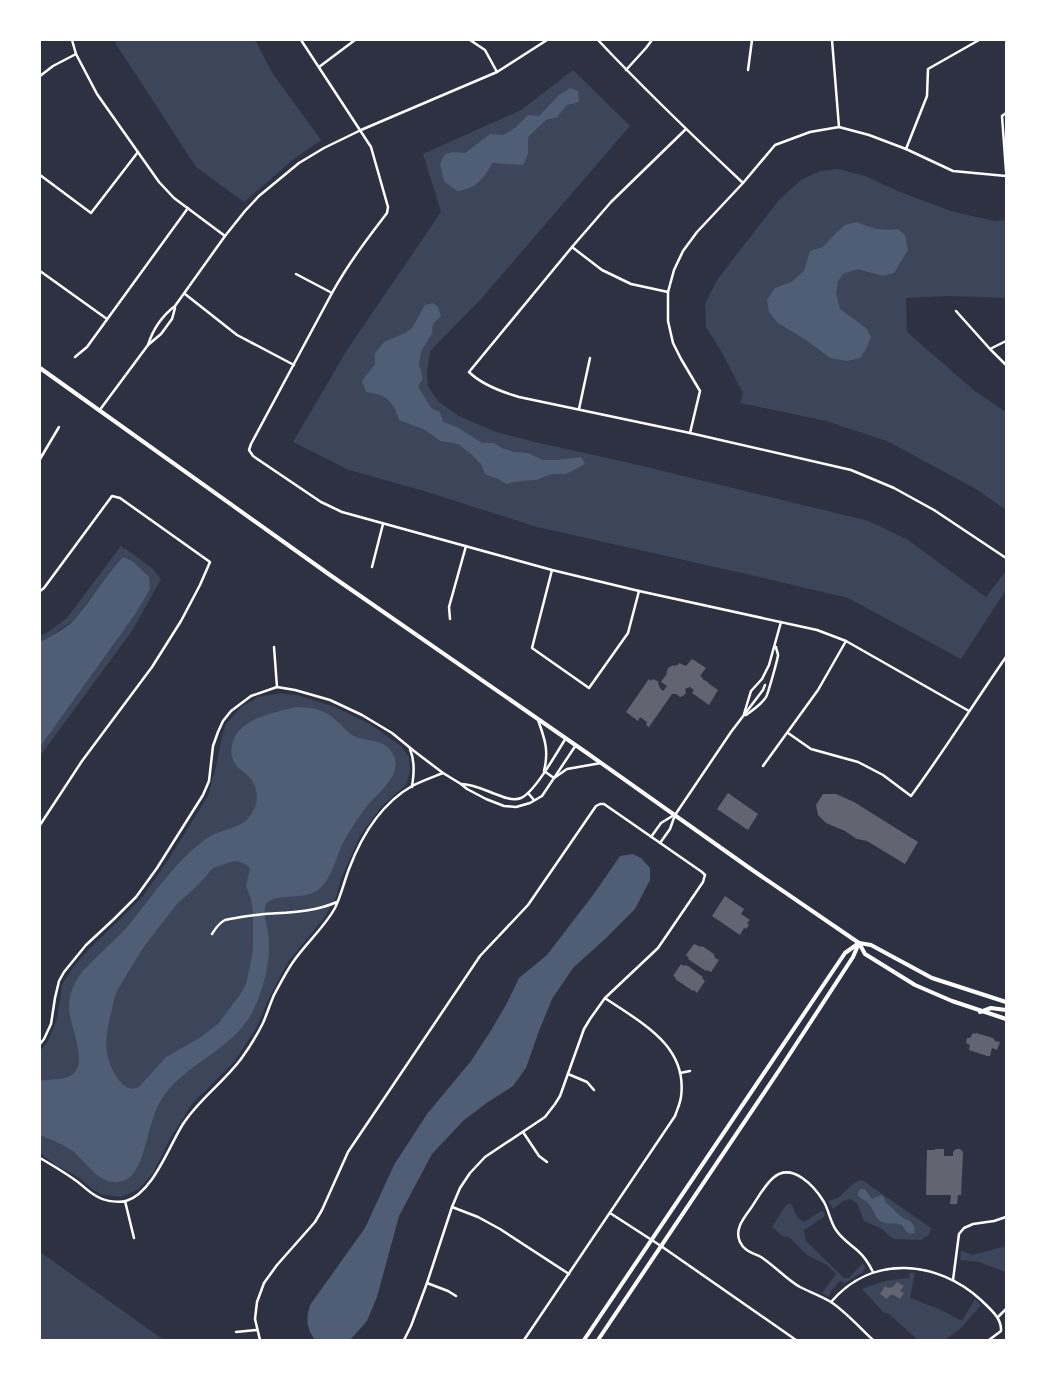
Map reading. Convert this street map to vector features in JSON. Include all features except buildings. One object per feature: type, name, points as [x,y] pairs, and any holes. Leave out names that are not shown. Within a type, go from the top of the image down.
[{"type":"main road","points":[[40,368],[330,576],[859,943],[871,945],[932,978],[1006,1002]]},
{"type":"main road","points":[[859,943],[865,954],[915,985],[952,1002],[1006,1019]]},
{"type":"main road","points":[[584,1340],[845,953],[859,943]]},
{"type":"main road","points":[[598,1340],[780,1069],[853,957],[859,943]]},
{"type":"main road","points":[[980,1012],[991,1008],[1006,1010]]},
{"type":"street","points":[[72,40],[76,54],[97,94],[159,182],[174,198],[225,236]]},
{"type":"street","points":[[301,40],[371,147],[388,207],[387,213],[346,268],[332,293],[249,450],[254,456],[321,502],[342,512],[552,570],[817,630],[846,641],[969,711]]},
{"type":"street","points":[[319,67],[355,40]]},
{"type":"street","points":[[470,40],[485,50],[497,72]]},
{"type":"street","points":[[148,345],[152,332],[166,313],[175,306],[245,211],[259,196],[299,163],[361,130],[497,72],[547,40]]},
{"type":"street","points":[[598,40],[626,70],[743,183]]},
{"type":"street","points":[[626,70],[652,40]]},
{"type":"street","points":[[748,70],[752,40]]},
{"type":"street","points":[[832,40],[839,127]]},
{"type":"street","points":[[906,149],[927,96],[928,69],[979,40]]},
{"type":"street","points":[[40,76],[53,66],[76,54]]},
{"type":"street","points":[[1006,113],[1002,116],[1006,171]]},
{"type":"street","points":[[690,433],[700,391],[673,343],[668,321],[668,292],[674,270],[682,251],[697,232],[743,183],[775,145],[810,132],[839,127],[869,135],[906,149],[953,171],[1006,176]]},
{"type":"street","points":[[686,129],[611,202],[469,372],[475,378],[519,397],[690,433],[851,470],[894,488],[934,510],[1006,558]]},
{"type":"street","points":[[40,176],[91,213],[138,152]]},
{"type":"street","points":[[75,357],[87,347],[188,208]]},
{"type":"street","points":[[572,247],[602,270],[631,284],[668,292]]},
{"type":"street","points":[[40,271],[107,319]]},
{"type":"street","points":[[296,274],[332,293]]},
{"type":"street","points":[[184,294],[238,334],[294,365]]},
{"type":"street","points":[[99,411],[148,345],[161,334],[172,319],[175,306]]},
{"type":"street","points":[[956,311],[1006,365]]},
{"type":"street","points":[[158,324],[165,328]]},
{"type":"street","points":[[990,349],[1006,341]]},
{"type":"street","points":[[579,409],[590,358]]},
{"type":"street","points":[[40,459],[58,428]]},
{"type":"street","points":[[40,591],[112,496],[120,498],[210,562],[181,621],[152,667],[82,761],[40,825]]},
{"type":"street","points":[[372,567],[383,524]]},
{"type":"street","points":[[450,619],[449,607],[466,546]]},
{"type":"street","points":[[552,570],[532,648],[589,688],[628,633],[639,591]]},
{"type":"street","points":[[744,716],[751,691],[760,682],[769,665],[781,622]]},
{"type":"street","points":[[763,766],[818,690],[846,641]]},
{"type":"street","points":[[744,716],[764,700],[768,694],[778,654],[775,646]]},
{"type":"street","points":[[274,647],[277,688]]},
{"type":"street","points":[[788,733],[811,749],[858,762],[883,775],[911,796],[1006,657]]},
{"type":"street","points":[[760,682],[764,685],[769,685]]},
{"type":"street","points":[[660,843],[670,829],[675,815],[763,690],[764,685]]},
{"type":"street","points":[[40,1044],[51,1024],[59,981],[64,972],[86,945],[136,897],[157,868],[203,795],[209,781],[213,746],[218,732],[231,711],[246,699],[277,688],[295,690],[330,700],[380,725],[467,790],[486,800],[504,806],[516,807],[530,803],[542,796],[576,746]]},
{"type":"street","points":[[537,719],[547,752],[544,771]]},
{"type":"street","points":[[461,784],[470,784],[509,799],[520,798],[528,793],[566,738]]},
{"type":"street","points":[[410,748],[414,758],[412,787]]},
{"type":"street","points":[[554,778],[567,769],[601,763]]},
{"type":"street","points":[[544,771],[554,778]]},
{"type":"street","points":[[40,1158],[100,1198],[109,1201],[125,1201],[138,1194],[147,1186],[192,1112],[241,1059],[263,1024],[274,996],[293,963],[329,918],[338,902],[359,843],[376,818],[397,797],[412,787],[444,773]]},
{"type":"street","points":[[528,793],[534,800]]},
{"type":"street","points":[[260,1340],[256,1330],[255,1319],[257,1302],[264,1283],[277,1265],[315,1222],[348,1152],[480,956],[528,905],[596,806],[600,804],[609,807],[705,875],[703,882],[658,948],[605,998],[590,1019],[584,1029],[555,1104],[545,1117],[485,1157],[470,1172],[460,1188],[452,1207],[427,1283],[404,1340]]},
{"type":"street","points":[[651,837],[661,823],[675,815]]},
{"type":"street","points":[[212,934],[225,920],[252,915],[303,912],[338,902]]},
{"type":"street","points":[[524,1340],[675,1116],[681,1097],[680,1073],[674,1056],[658,1035],[605,998]]},
{"type":"street","points":[[680,1073],[690,1071]]},
{"type":"street","points":[[568,1074],[586,1082],[594,1090]]},
{"type":"street","points":[[523,1132],[539,1156],[547,1162]]},
{"type":"street","points":[[873,1272],[865,1258],[837,1232],[832,1224],[825,1203],[815,1189],[806,1181],[791,1173],[786,1172],[775,1176],[767,1184],[740,1225],[737,1233],[740,1242],[746,1250],[774,1266],[798,1285],[831,1302],[873,1340]]},
{"type":"street","points":[[125,1201],[134,1238]]},
{"type":"street","points":[[452,1207],[478,1217],[500,1229],[569,1274]]},
{"type":"street","points":[[610,1212],[796,1340]]},
{"type":"street","points":[[953,1280],[958,1234],[964,1228],[973,1224],[1006,1217]]},
{"type":"street","points":[[831,1302],[851,1283],[873,1272],[907,1268],[920,1269],[953,1280],[973,1293],[998,1317],[1002,1324],[1001,1331],[989,1340]]},
{"type":"street","points":[[427,1283],[456,1296]]},
{"type":"street","points":[[998,1317],[1006,1309]]},
{"type":"street","points":[[236,1332],[256,1330]]},
{"type":"shaded area","points":[[115,40],[255,40],[273,74],[321,140],[294,159],[244,202],[196,167]]},
{"type":"shaded area","points":[[573,70],[630,126],[481,299],[430,351],[427,372],[428,387],[439,402],[459,416],[496,432],[869,521],[908,540],[986,597],[1006,571],[1006,590],[961,659],[848,598],[537,527],[424,491],[349,470],[293,442],[347,350],[441,212],[423,154],[521,110]]},
{"type":"shaded area","points":[[570,88],[578,91],[579,102],[567,105],[557,117],[546,120],[528,137],[528,154],[523,165],[493,163],[479,182],[464,190],[457,191],[444,181],[440,164],[445,154],[453,152],[465,153],[490,134],[503,135],[515,128],[528,115],[539,116],[559,95]]},
{"type":"shaded area","points":[[838,169],[865,176],[900,192],[954,212],[995,221],[1006,220],[1006,298],[948,296],[906,298],[907,332],[976,392],[1006,412],[1006,510],[976,489],[887,441],[826,421],[740,403],[743,393],[706,327],[705,304],[717,280],[779,200],[801,180],[820,171]]},
{"type":"shaded area","points":[[857,222],[877,229],[898,229],[905,235],[908,250],[894,273],[883,276],[858,269],[843,274],[838,282],[836,293],[840,309],[866,328],[871,337],[860,358],[847,361],[830,358],[809,342],[778,323],[769,312],[767,300],[775,288],[791,282],[804,271],[810,251],[823,247],[845,225]]},
{"type":"shaded area","points":[[433,303],[438,307],[441,316],[433,324],[432,333],[421,352],[419,364],[423,379],[418,386],[431,408],[440,412],[443,422],[457,427],[482,443],[494,443],[502,448],[514,452],[528,453],[543,460],[581,457],[585,464],[566,474],[552,474],[536,480],[506,484],[485,474],[481,464],[458,444],[441,441],[423,429],[399,420],[397,413],[388,400],[366,392],[362,381],[375,364],[375,353],[384,342],[412,328],[425,305]]},
{"type":"shaded area","points":[[121,546],[153,569],[161,579],[132,631],[40,756],[40,747],[134,616],[123,557],[74,620],[40,642],[40,636],[67,618]]},
{"type":"shaded area","points":[[123,557],[132,561],[149,577],[150,589],[134,616],[40,747],[40,642],[59,632],[75,619]]},
{"type":"shaded area","points":[[280,693],[297,695],[335,707],[370,724],[401,746],[409,757],[410,771],[406,785],[382,806],[360,836],[341,879],[336,897],[325,917],[288,962],[268,1000],[257,1027],[234,1062],[192,1104],[171,1137],[153,1173],[139,1189],[121,1197],[103,1195],[40,1153],[40,1051],[48,1041],[57,1019],[62,985],[73,967],[88,950],[143,896],[168,860],[208,796],[226,724],[241,707],[258,697]]},
{"type":"shaded area","points":[[297,707],[319,710],[333,718],[352,735],[386,746],[394,756],[395,771],[392,778],[366,807],[350,830],[334,867],[320,888],[308,895],[276,898],[267,903],[265,907],[265,920],[269,937],[269,950],[267,968],[263,986],[253,1011],[234,1036],[184,1074],[163,1097],[155,1114],[142,1157],[129,1178],[123,1181],[107,1181],[94,1172],[71,1150],[60,1143],[40,1135],[40,1081],[70,1076],[77,1068],[79,1060],[79,1051],[69,1006],[73,987],[83,971],[128,926],[164,880],[194,848],[212,835],[238,825],[249,817],[257,801],[257,793],[251,779],[233,760],[231,749],[235,736],[241,729],[258,718]],"holes":[[[234,861],[241,862],[250,869],[246,886],[253,912],[253,951],[246,984],[218,1024],[201,1037],[166,1057],[139,1087],[128,1088],[123,1085],[113,1070],[107,1049],[108,1029],[118,989],[143,948],[176,905],[213,868]]]},
{"type":"shaded area","points":[[633,854],[641,858],[650,868],[650,880],[635,909],[573,968],[552,999],[526,1068],[513,1086],[464,1120],[432,1154],[399,1216],[377,1297],[367,1321],[350,1340],[315,1340],[308,1323],[310,1305],[365,1228],[394,1165],[427,1114],[471,1061],[507,1003],[519,978],[547,955],[620,856]]},
{"type":"shaded area","points":[[862,1180],[931,1228],[929,1235],[921,1240],[894,1239],[882,1229],[864,1221],[857,1203],[850,1199],[843,1201],[833,1209],[828,1201],[838,1198],[854,1183]]},
{"type":"shaded area","points":[[860,1189],[865,1189],[872,1199],[882,1195],[886,1203],[912,1223],[915,1233],[909,1234],[902,1225],[879,1221],[870,1205],[858,1196]]},
{"type":"shaded area","points":[[791,1203],[797,1217],[804,1222],[823,1210],[825,1216],[804,1230],[806,1241],[844,1278],[849,1278],[863,1263],[865,1267],[863,1272],[845,1283],[840,1281],[831,1291],[829,1297],[822,1293],[836,1274],[827,1265],[807,1255],[789,1237],[782,1236],[772,1227],[786,1205]]},
{"type":"shaded area","points":[[1006,1246],[1005,1272],[979,1262],[960,1260],[961,1250],[972,1255]]},
{"type":"shaded area","points":[[40,1252],[164,1340],[40,1340]]},
{"type":"shaded area","points":[[910,1273],[915,1273],[910,1298],[939,1309],[962,1321],[975,1299],[981,1305],[961,1328],[945,1340],[918,1340],[889,1314],[884,1313],[862,1289],[885,1281],[909,1278]]}]
